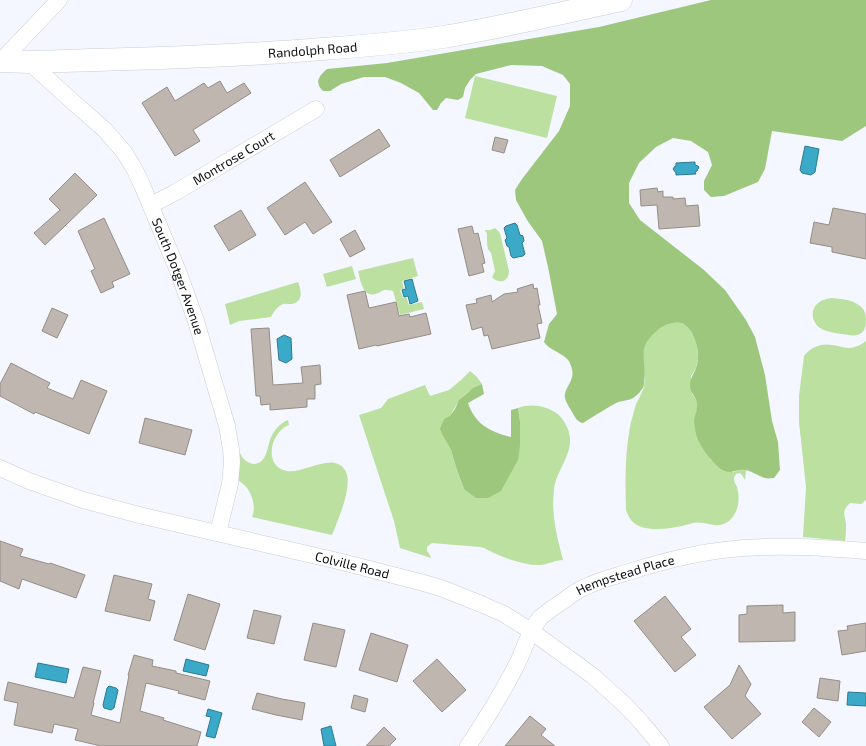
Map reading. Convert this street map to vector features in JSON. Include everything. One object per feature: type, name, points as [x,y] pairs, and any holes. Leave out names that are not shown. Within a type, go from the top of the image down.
[{"type":"main road","name":"Randolph Road","points":[[0,60],[29,62],[265,54],[368,46],[442,37],[516,24],[621,0]]},
{"type":"street","points":[[0,60],[59,0]]},
{"type":"street","name":"South Dotger Avenue","points":[[29,62],[105,130],[124,152],[135,170],[178,271],[196,321],[227,426],[231,449],[232,462],[230,484],[218,533]]},
{"type":"street","name":"Montrose Court","points":[[151,206],[316,109]]},
{"type":"street","name":"Colville Road","points":[[0,468],[29,481],[83,500],[143,516],[338,561],[442,588],[504,614],[593,676],[642,722],[662,746]]},
{"type":"street","name":"Hempstead Place","points":[[468,746],[488,717],[516,667],[531,632],[540,618],[583,588],[608,578],[682,557],[713,552],[748,548],[807,547],[866,551]]},
{"type":"green space","points":[[711,0],[866,0],[866,126],[842,141],[772,131],[765,169],[758,182],[724,196],[711,197],[704,190],[704,181],[712,165],[708,152],[691,141],[673,138],[656,147],[639,163],[629,183],[629,203],[640,220],[704,270],[725,290],[746,320],[755,337],[765,375],[772,421],[778,442],[780,470],[774,478],[765,478],[745,470],[730,472],[725,471],[714,463],[701,445],[697,438],[694,422],[697,402],[691,391],[690,385],[696,368],[698,356],[696,342],[690,330],[681,323],[673,323],[659,329],[647,342],[644,347],[644,385],[639,393],[634,397],[616,403],[583,423],[576,419],[567,404],[565,394],[572,376],[571,366],[566,358],[549,348],[544,342],[549,324],[557,314],[542,241],[527,220],[516,200],[515,190],[559,131],[570,106],[570,84],[563,75],[542,66],[511,65],[476,74],[465,88],[463,97],[458,100],[446,98],[437,110],[433,110],[419,93],[401,83],[385,77],[364,77],[341,84],[330,91],[323,91],[318,82],[322,74],[327,69],[387,63],[599,27]]},
{"type":"green space","points":[[475,76],[557,96],[547,138],[465,118]]},
{"type":"green space","points":[[495,228],[500,233],[509,271],[509,275],[503,281],[497,281],[492,277],[495,271],[491,253],[488,249],[487,234],[485,230]]},
{"type":"green space","points":[[413,258],[418,276],[402,281],[404,289],[400,290],[403,298],[406,297],[409,305],[422,302],[424,309],[400,315],[393,291],[384,290],[376,294],[368,293],[365,291],[361,283],[358,271]]},
{"type":"green space","points":[[352,266],[356,279],[327,287],[323,274]]},
{"type":"green space","points":[[298,282],[301,293],[297,302],[281,305],[271,317],[239,321],[230,325],[225,304]]},
{"type":"green space","points":[[831,298],[850,301],[862,308],[865,312],[866,324],[864,330],[860,334],[853,335],[834,333],[817,326],[813,316],[813,310],[820,302]]},
{"type":"green space","points":[[673,322],[681,323],[687,326],[696,339],[698,358],[696,368],[691,376],[692,394],[697,401],[698,406],[696,413],[696,431],[699,442],[711,460],[733,472],[746,470],[745,480],[740,473],[736,474],[734,477],[738,496],[736,512],[731,519],[721,525],[698,522],[671,528],[644,528],[634,523],[630,519],[626,510],[628,444],[635,406],[644,387],[643,353],[645,344],[653,333]]},
{"type":"green space","points":[[866,341],[866,500],[861,504],[850,503],[845,508],[845,541],[803,537],[806,487],[799,422],[799,396],[804,356],[810,350],[820,345],[836,345],[851,348]]},
{"type":"green space","points":[[470,371],[482,384],[466,393],[456,405],[443,436],[451,450],[464,489],[488,498],[520,421],[518,408],[527,406],[544,407],[557,414],[566,424],[570,436],[570,444],[558,474],[553,499],[555,525],[563,560],[541,565],[530,564],[505,558],[480,547],[432,543],[427,547],[427,551],[431,558],[400,548],[394,521],[359,415],[381,408],[388,399],[425,385],[430,396],[449,390]]},
{"type":"green space","points":[[482,384],[484,394],[468,403],[471,410],[479,422],[484,426],[496,433],[511,437],[511,410],[518,408],[520,421],[520,445],[518,460],[501,491],[488,498],[476,498],[464,489],[451,450],[440,429],[444,419],[450,416],[459,400],[473,388]]},
{"type":"green space","points":[[288,420],[289,425],[282,429],[277,435],[272,449],[272,457],[279,468],[287,471],[294,471],[318,464],[333,463],[340,465],[345,470],[348,484],[341,512],[332,535],[252,517],[254,506],[251,495],[246,487],[237,479],[237,451],[244,460],[254,464],[258,463],[264,458],[270,440],[277,428]]},
{"type":"water","points":[[805,146],[819,149],[815,172],[811,175],[802,173],[800,170]]},
{"type":"water","points":[[695,162],[695,165],[699,167],[695,172],[696,174],[676,175],[673,169],[676,166],[676,163]]},
{"type":"water","points":[[515,223],[520,235],[523,236],[524,241],[522,243],[525,254],[523,256],[513,258],[505,240],[507,238],[504,228]]},
{"type":"water","points":[[412,279],[418,301],[410,304],[408,296],[404,297],[402,290],[406,289],[404,281]]},
{"type":"water","points":[[284,335],[291,338],[292,359],[286,363],[279,360],[277,339]]},
{"type":"water","points":[[186,659],[209,665],[206,676],[183,671]]},
{"type":"water","points":[[38,663],[69,669],[66,683],[35,677]]},
{"type":"water","points":[[109,686],[118,690],[114,708],[111,710],[104,708],[103,705],[107,688]]},
{"type":"water","points":[[848,692],[866,693],[866,706],[847,705]]},
{"type":"water","points":[[208,709],[222,713],[215,738],[206,736],[211,717],[206,716]]},
{"type":"water","points":[[331,726],[336,746],[324,746],[321,729]]},
{"type":"building","points":[[220,81],[227,93],[244,83],[251,93],[193,130],[200,141],[175,156],[142,103],[167,87],[175,101],[204,83],[208,88]]},
{"type":"building","points":[[379,129],[390,146],[340,177],[330,160]]},
{"type":"building","points":[[495,137],[508,140],[504,153],[492,150]]},
{"type":"building","points":[[75,173],[97,195],[45,245],[34,233],[60,210],[49,199]]},
{"type":"building","points":[[305,182],[332,222],[313,234],[305,222],[285,235],[267,208]]},
{"type":"building","points":[[657,188],[658,192],[663,191],[663,197],[673,197],[673,199],[685,198],[686,206],[698,205],[700,226],[659,229],[657,205],[641,206],[640,190]]},
{"type":"building","points":[[833,208],[866,214],[866,259],[832,252],[832,247],[810,243],[814,222],[829,225]]},
{"type":"building","points":[[241,210],[256,235],[229,251],[214,226]]},
{"type":"building","points":[[104,218],[130,274],[112,282],[114,287],[101,293],[91,271],[95,269],[78,231]]},
{"type":"building","points":[[472,226],[474,234],[478,233],[485,263],[482,264],[484,272],[469,276],[458,229]]},
{"type":"building","points":[[355,230],[365,249],[350,257],[340,239]]},
{"type":"building","points":[[533,284],[534,289],[537,288],[540,305],[538,305],[542,323],[537,324],[540,338],[492,349],[488,335],[484,336],[482,327],[472,330],[466,305],[477,303],[476,299],[491,295],[492,302],[504,294],[518,292],[517,289]]},
{"type":"building","points":[[365,291],[369,308],[396,302],[399,316],[409,314],[410,317],[426,313],[431,334],[359,349],[347,295]]},
{"type":"building","points":[[52,308],[68,315],[57,338],[42,331]]},
{"type":"building","points":[[269,328],[273,385],[303,383],[301,367],[320,365],[321,384],[315,385],[315,399],[307,399],[307,407],[270,410],[270,404],[261,405],[260,396],[256,396],[251,329]]},
{"type":"building","points":[[11,363],[50,383],[47,388],[73,399],[81,380],[107,391],[89,434],[35,412],[34,414],[0,396],[0,384]]},
{"type":"building","points":[[145,418],[192,430],[185,455],[139,443]]},
{"type":"building","points":[[0,541],[23,549],[20,556],[49,564],[50,563],[85,575],[76,598],[22,579],[19,589],[0,581]]},
{"type":"building","points":[[114,575],[152,584],[148,599],[155,601],[150,621],[105,611]]},
{"type":"building","points":[[188,594],[220,604],[205,650],[174,640]]},
{"type":"building","points":[[665,596],[691,629],[681,637],[696,655],[675,672],[634,621]]},
{"type":"building","points":[[783,605],[783,613],[795,612],[795,641],[739,642],[739,615],[747,614],[747,606]]},
{"type":"building","points":[[254,610],[281,616],[274,644],[247,638]]},
{"type":"building","points":[[313,623],[345,630],[336,667],[304,660]]},
{"type":"building","points":[[866,623],[866,651],[842,655],[838,631],[848,630],[847,626]]},
{"type":"building","points":[[371,633],[408,645],[397,682],[359,670]]},
{"type":"building","points":[[134,655],[153,660],[152,666],[210,681],[205,700],[178,693],[179,691],[146,683],[140,711],[201,732],[197,746],[101,746],[75,740],[78,729],[54,724],[52,733],[14,725],[18,703],[4,700],[8,682],[74,698],[83,667],[101,671],[91,715],[120,723],[128,675]]},
{"type":"building","points":[[437,659],[466,690],[442,712],[413,681]]},
{"type":"building","points":[[739,665],[751,684],[745,696],[761,714],[732,739],[704,707],[730,685]]},
{"type":"building","points":[[820,678],[840,681],[838,701],[817,698]]},
{"type":"building","points":[[257,693],[305,703],[302,720],[252,709]]},
{"type":"building","points":[[354,695],[368,699],[365,712],[351,708]]},
{"type":"building","points":[[814,708],[831,722],[819,737],[802,722]]},
{"type":"building","points":[[530,716],[546,729],[541,735],[555,746],[505,746]]},
{"type":"building","points":[[384,727],[396,739],[389,746],[366,746]]}]
